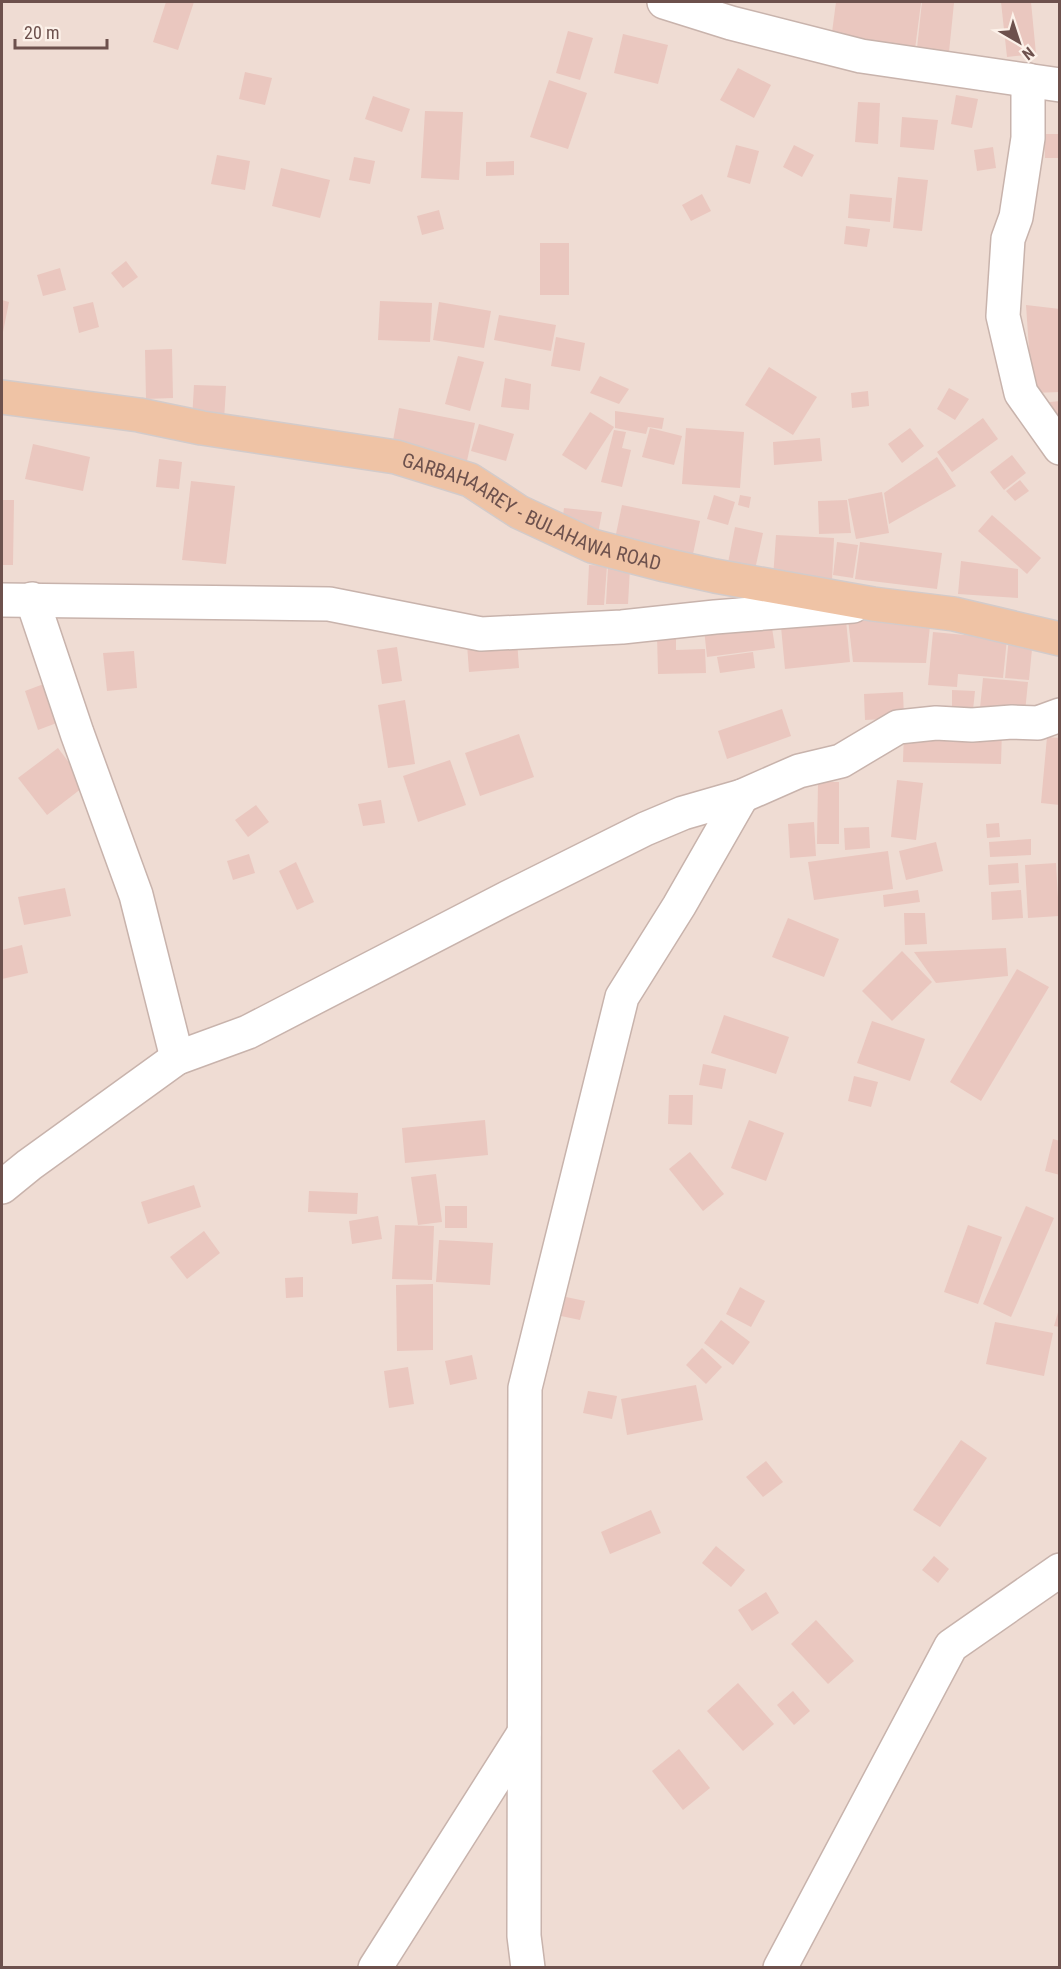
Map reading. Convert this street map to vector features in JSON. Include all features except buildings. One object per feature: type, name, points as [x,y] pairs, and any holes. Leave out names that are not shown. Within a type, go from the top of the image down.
[{"type":"main road","name":"GARBAHAAREY - BULAHAWA ROAD","points":[[2,397],[139,415],[202,428],[396,457],[470,480],[519,512],[592,546],[705,574],[873,604],[954,614],[1059,639]]},
{"type":"street","points":[[664,2],[731,23],[861,56],[1044,82],[1028,138],[1017,217],[1008,239],[1003,316],[1021,393],[1059,448]]},
{"type":"street","points":[[177,1058],[136,895],[77,733],[17,599],[329,604],[481,634],[622,627],[873,604]]},
{"type":"street","points":[[2,1187],[177,1058],[248,1032],[645,829],[683,813],[742,796],[799,771],[841,761],[898,727],[936,723],[972,725],[1038,723],[1059,715]]},
{"type":"street","points":[[528,1968],[524,1936],[525,1388],[622,997],[679,906],[742,796]]},
{"type":"street","points":[[780,1968],[951,1646],[1059,1570]]},
{"type":"street","points":[[375,1968],[524,1733]]},
{"type":"shaded area","points":[[2,2],[1059,2],[1059,1967],[2,1967]]}]
